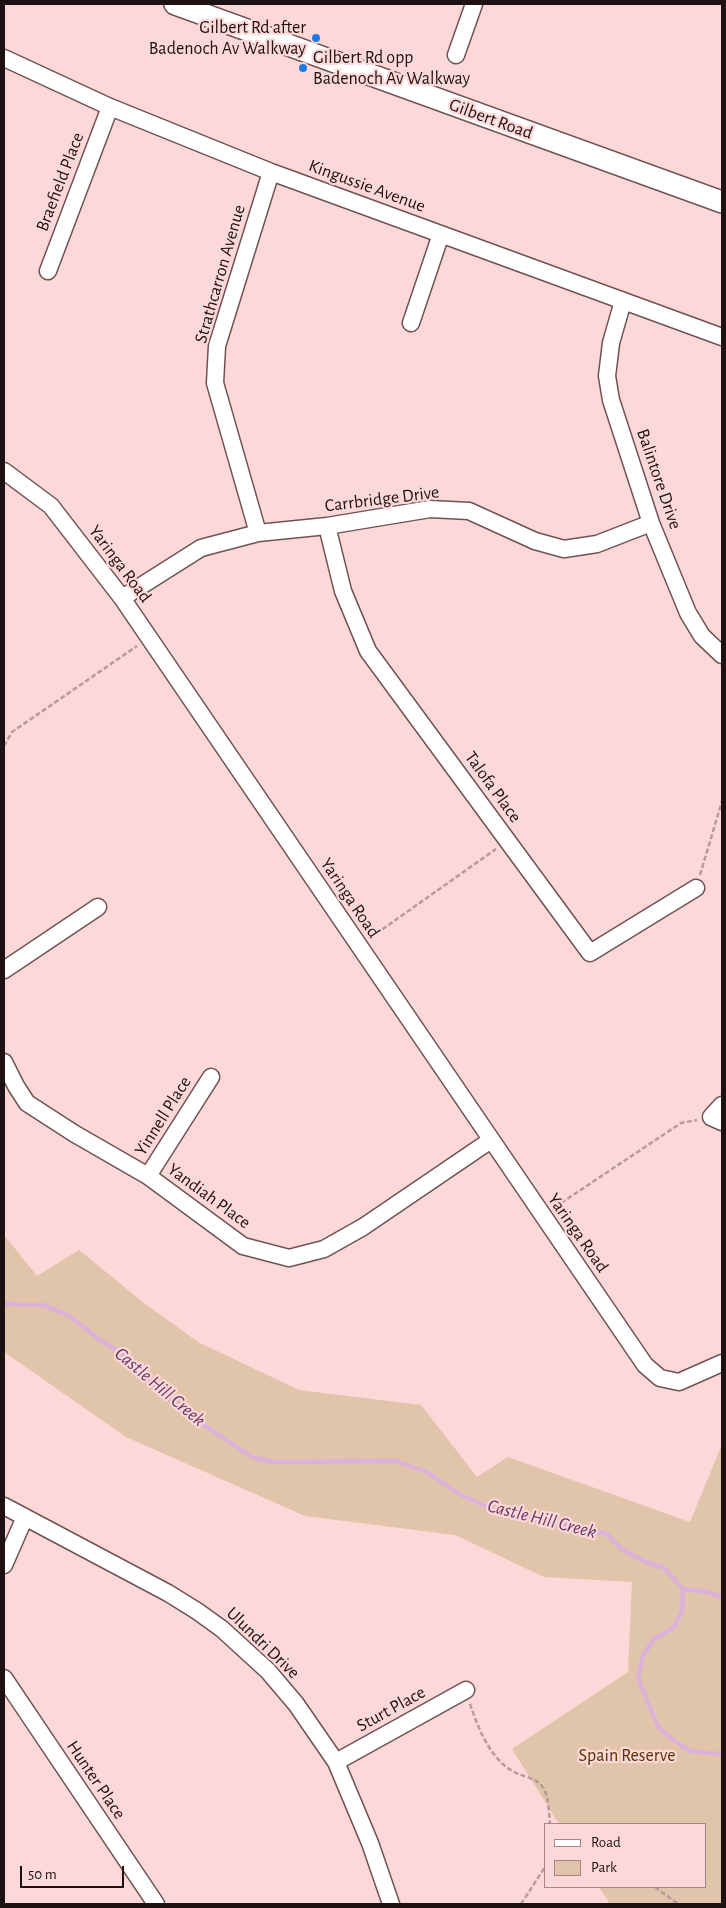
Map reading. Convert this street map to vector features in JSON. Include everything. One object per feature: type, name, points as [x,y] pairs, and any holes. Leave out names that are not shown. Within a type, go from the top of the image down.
[{"type":"main road","name":"Gilbert Road","points":[[175,4],[722,202]]},
{"type":"street","points":[[456,55],[474,4]]},
{"type":"street","name":"Kingussie Avenue","points":[[4,58],[110,107],[271,172],[722,336]]},
{"type":"street","name":"Braefield Place","points":[[48,271],[110,107]]},
{"type":"street","name":"Strathcarron Avenue","points":[[258,533],[215,383],[217,346],[271,172]]},
{"type":"street","points":[[411,323],[441,234]]},
{"type":"street","name":"Balintore Drive","points":[[623,301],[611,344],[606,376],[611,400],[652,523],[688,613],[702,636],[722,655]]},
{"type":"street","name":"Yaringa Road","points":[[4,471],[51,506],[122,598],[358,947],[645,1365],[660,1378],[679,1382],[722,1363]]},
{"type":"street","name":"Carrbridge Drive","points":[[122,598],[201,548],[258,533],[327,526],[430,509],[469,511],[535,541],[564,549],[597,544],[652,523]]},
{"type":"street","name":"Talofa Place","points":[[327,526],[344,590],[368,651],[590,953],[696,888]]},
{"type":"street","points":[[4,970],[98,907]]},
{"type":"street","name":"Yandiah Place","points":[[4,1062],[27,1103],[75,1134],[148,1176],[243,1246],[289,1258],[324,1249],[363,1227],[491,1140]]},
{"type":"street","name":"Yinnell Place","points":[[148,1176],[211,1077]]},
{"type":"street","points":[[716,1120],[722,1104]]},
{"type":"street","name":"Ulundri Drive","points":[[4,1506],[197,1610],[250,1652],[283,1687],[312,1725],[336,1762],[370,1844],[391,1904]]},
{"type":"street","points":[[4,1565],[24,1517]]},
{"type":"street","name":"Hunter Place","points":[[4,1678],[10,1702],[156,1904]]},
{"type":"street","name":"Sturt Place","points":[[336,1762],[466,1690]]},
{"type":"path","points":[[4,746],[12,732],[149,638]]},
{"type":"path","points":[[696,888],[722,801]]},
{"type":"path","points":[[358,947],[508,841]]},
{"type":"path","points":[[542,1216],[681,1123],[716,1120]]},
{"type":"path","points":[[466,1690],[477,1725],[494,1754],[513,1771],[536,1781],[544,1790],[548,1803],[550,1823]]},
{"type":"path","points":[[521,1904],[544,1869]]},
{"type":"path","points":[[656,1888],[678,1904]]},
{"type":"green space","name":"Spain Reserve","points":[[4,1235],[37,1276],[79,1250],[144,1303],[198,1342],[299,1390],[421,1405],[477,1477],[508,1457],[690,1522],[722,1444],[722,1904],[610,1904],[600,1888],[706,1888],[706,1823],[558,1823],[512,1749],[628,1672],[632,1582],[544,1577],[455,1535],[305,1516],[126,1437],[4,1352]]},
{"type":"waterway","name":"Castle Hill Creek","points":[[4,1304],[43,1305],[68,1315],[100,1340],[125,1355],[153,1385],[198,1421],[252,1457],[274,1462],[396,1461],[427,1472],[459,1494],[490,1508],[561,1525],[584,1527],[608,1535],[623,1550],[646,1562],[664,1568],[683,1589],[682,1611],[674,1627],[653,1640],[643,1656],[638,1678],[658,1727],[690,1751],[722,1754]]},
{"type":"waterway","points":[[683,1589],[707,1592],[722,1597]]},
{"type":"place","name":"Gilbert Rd after Badenoch Av Walkway","points":[[316,38]]},
{"type":"place","name":"Gilbert Rd opp Badenoch Av Walkway","points":[[303,68]]}]
